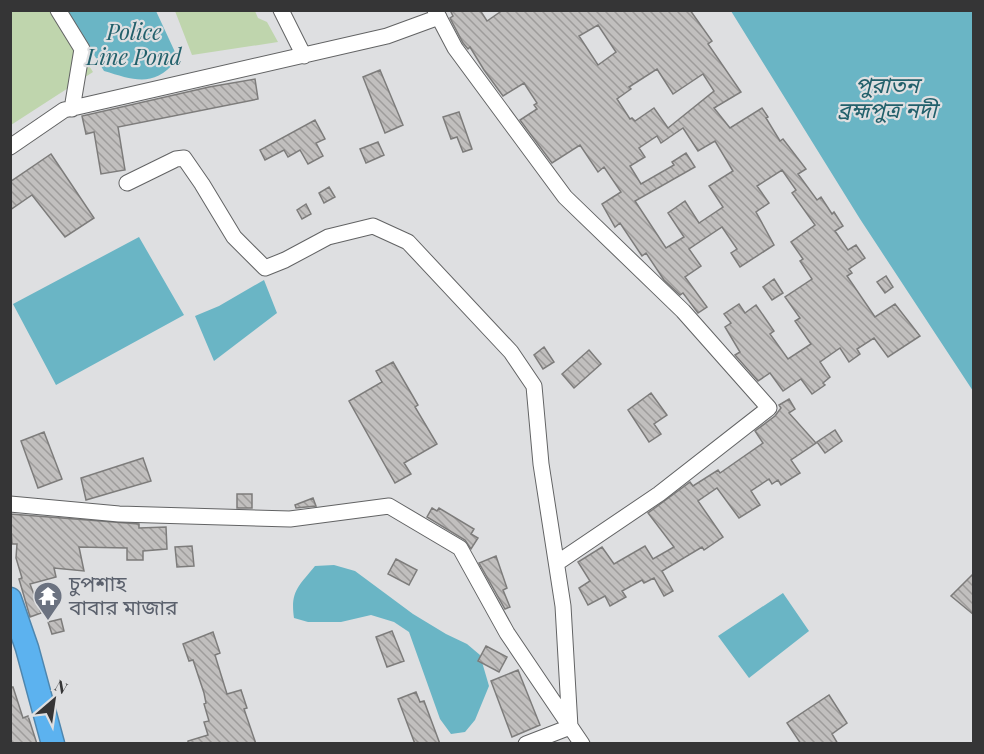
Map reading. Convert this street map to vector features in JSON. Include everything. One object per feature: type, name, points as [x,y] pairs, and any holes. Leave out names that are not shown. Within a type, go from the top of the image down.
[{"type":"highway","points":[[10,599],[27,648],[53,744]]},
{"type":"street","points":[[58,10],[82,49],[72,109]]},
{"type":"street","points":[[281,10],[304,56]]},
{"type":"street","points":[[10,147],[64,110],[387,36],[437,14],[456,48],[565,197],[683,311],[769,408],[659,494],[557,563]]},
{"type":"street","points":[[127,183],[176,159],[184,158],[234,237],[265,268],[328,237],[373,226],[408,242],[511,352],[534,387],[541,464],[563,606],[570,727]]},
{"type":"street","points":[[10,504],[119,514],[290,519],[389,506],[460,548],[507,633],[582,744]]},
{"type":"street","points":[[526,744],[570,727]]},
{"type":"green space","points":[[11,11],[54,11],[93,72],[11,125]]},
{"type":"green space","points":[[175,11],[255,11],[258,18],[267,22],[278,42],[192,55]]},
{"type":"water","name":"Police Line Pond","points":[[67,11],[156,11],[175,52],[176,61],[168,70],[151,78],[134,79],[104,71]]},
{"type":"water","name":"পুরাতন ব্রহ্মপুত্র নদী","points":[[731,11],[973,11],[973,391],[860,219]]},
{"type":"water","points":[[139,237],[184,315],[56,385],[13,304]]},
{"type":"water","points":[[264,280],[277,313],[214,361],[195,316],[219,306]]},
{"type":"water","points":[[334,565],[355,571],[413,614],[467,644],[480,655],[489,686],[475,720],[465,732],[451,734],[440,719],[409,632],[394,622],[371,615],[341,622],[308,622],[294,618],[293,601],[300,584],[315,566]]},
{"type":"water","points":[[783,593],[809,631],[749,678],[718,636]]},
{"type":"building","points":[[450,10],[480,10],[487,21],[503,10],[690,10],[712,41],[708,44],[741,92],[714,108],[730,128],[762,108],[780,141],[783,139],[806,169],[798,174],[817,200],[821,197],[843,226],[835,231],[848,250],[856,245],[865,258],[849,269],[852,273],[847,276],[875,317],[895,304],[920,336],[888,357],[874,338],[857,349],[860,354],[849,362],[840,348],[820,362],[830,377],[823,383],[825,385],[812,394],[801,379],[783,391],[770,373],[758,381],[735,355],[740,352],[725,327],[731,323],[724,314],[739,304],[745,313],[756,305],[774,331],[770,334],[788,359],[811,344],[795,321],[800,318],[785,297],[812,279],[800,261],[803,259],[791,242],[815,225],[792,193],[796,190],[782,170],[757,186],[769,203],[756,212],[774,245],[740,267],[731,253],[737,249],[722,227],[689,249],[701,266],[685,277],[707,307],[698,313],[683,293],[680,295],[664,280],[646,253],[642,256],[620,223],[615,227],[602,204],[621,192],[604,167],[598,172],[580,145],[552,163],[520,120],[537,109],[534,105],[537,103],[524,83],[503,96],[470,47],[468,49],[463,43],[450,18],[453,16]],"holes":[[[598,25],[616,52],[598,65],[579,36]],[[657,69],[673,94],[703,74],[714,91],[668,128],[654,108],[635,121],[630,119],[617,99],[631,89],[629,87]],[[683,128],[698,151],[715,141],[733,171],[709,186],[723,207],[699,223],[685,201],[668,213],[684,237],[666,248],[635,201],[695,167],[686,153],[672,162],[674,165],[641,184],[630,166],[645,157],[639,148],[657,136],[661,143]]]},
{"type":"building","points":[[380,70],[403,125],[385,133],[363,77]]},
{"type":"building","points":[[255,79],[258,99],[118,127],[125,170],[101,174],[94,132],[86,134],[82,116]]},
{"type":"building","points":[[459,112],[472,149],[463,152],[457,137],[451,139],[443,117]]},
{"type":"building","points":[[315,120],[325,139],[316,143],[323,156],[308,164],[300,150],[288,157],[284,150],[265,160],[260,150]]},
{"type":"building","points":[[378,142],[384,155],[366,163],[360,149]]},
{"type":"building","points":[[51,154],[94,218],[65,237],[32,195],[10,210],[10,182]]},
{"type":"building","points":[[329,187],[335,197],[324,203],[319,193]]},
{"type":"building","points":[[306,204],[311,214],[302,219],[297,210]]},
{"type":"building","points":[[886,276],[893,287],[885,293],[877,282]]},
{"type":"building","points":[[774,279],[783,293],[772,300],[763,287]]},
{"type":"building","points":[[544,347],[554,362],[543,369],[534,355]]},
{"type":"building","points":[[589,350],[601,364],[574,388],[562,374]]},
{"type":"building","points":[[393,362],[418,405],[415,407],[437,444],[404,463],[411,474],[395,483],[349,401],[382,382],[376,371]]},
{"type":"building","points":[[651,393],[667,415],[654,424],[661,434],[649,442],[628,410]]},
{"type":"building","points":[[789,399],[795,409],[789,413],[816,443],[791,460],[800,473],[781,485],[778,480],[772,484],[769,479],[751,491],[760,505],[739,518],[717,488],[698,501],[723,537],[704,550],[702,547],[662,571],[673,591],[664,596],[654,578],[644,583],[642,580],[622,591],[626,597],[610,606],[605,596],[588,605],[579,588],[590,581],[578,562],[602,547],[614,564],[645,546],[653,559],[674,547],[648,513],[690,482],[693,486],[718,470],[720,473],[763,443],[755,431],[775,416],[781,408],[779,405]]},
{"type":"building","points":[[835,430],[842,441],[825,453],[817,442]]},
{"type":"building","points":[[44,432],[62,479],[38,488],[21,441]]},
{"type":"building","points":[[143,458],[151,481],[86,500],[81,478]]},
{"type":"building","points":[[237,494],[252,494],[252,508],[237,508]]},
{"type":"building","points":[[313,498],[316,506],[296,508],[295,505]]},
{"type":"building","points":[[432,508],[437,511],[439,508],[474,529],[471,534],[478,538],[471,549],[465,540],[427,517]]},
{"type":"building","points":[[10,514],[139,524],[139,528],[166,527],[167,549],[143,551],[143,560],[127,560],[127,548],[79,547],[84,571],[54,568],[56,577],[30,584],[41,613],[30,617],[19,579],[22,578],[16,558],[17,544],[12,544]]},
{"type":"building","points":[[192,546],[194,566],[177,567],[175,547]]},
{"type":"building","points":[[496,556],[507,588],[503,590],[510,607],[505,609],[479,563]]},
{"type":"building","points":[[396,559],[417,570],[409,585],[388,574]]},
{"type":"building","points":[[974,573],[974,615],[951,596]]},
{"type":"building","points":[[61,619],[64,631],[52,634],[48,622]]},
{"type":"building","points":[[392,631],[404,661],[387,667],[376,637]]},
{"type":"building","points":[[213,632],[220,653],[215,655],[227,694],[241,690],[247,708],[244,709],[256,744],[188,744],[188,741],[208,735],[204,722],[209,721],[204,704],[206,703],[204,693],[193,660],[189,661],[183,644]]},
{"type":"building","points":[[486,646],[507,657],[499,672],[478,661]]},
{"type":"building","points":[[518,670],[540,725],[512,737],[491,681]]},
{"type":"building","points":[[10,687],[13,687],[23,718],[28,716],[37,744],[10,744]]},
{"type":"building","points":[[416,692],[420,702],[424,701],[440,744],[415,744],[398,699]]},
{"type":"building","points":[[829,695],[847,723],[832,734],[838,744],[801,744],[787,723]]},
{"type":"place","name":"চুপশাহ বাবার মাজার","points":[[48,622]]}]
